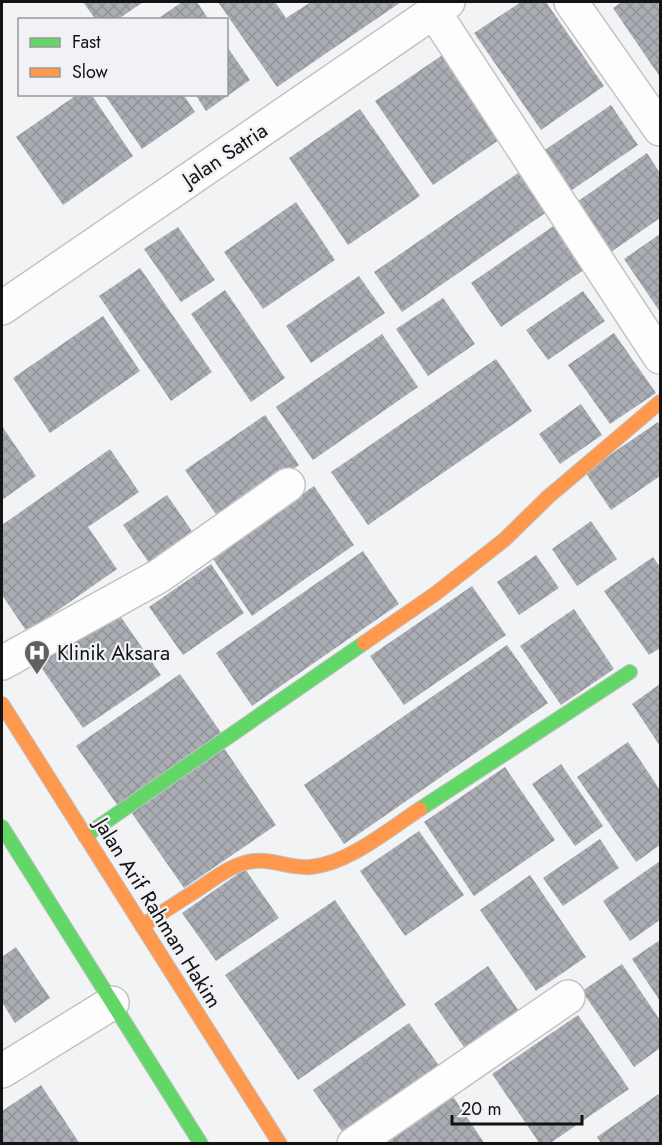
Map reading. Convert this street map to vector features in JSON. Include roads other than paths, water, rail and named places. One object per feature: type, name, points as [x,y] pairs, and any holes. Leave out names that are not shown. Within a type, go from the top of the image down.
[{"type":"street","points":[[571,2],[660,129]]},
{"type":"street","points":[[441,7],[660,357]]},
{"type":"street","name":"Jalan Satria","points":[[2,308],[441,7]]},
{"type":"street","points":[[85,836],[435,594],[504,540],[548,497],[660,402]]},
{"type":"street","points":[[2,663],[159,576],[288,485]]},
{"type":"street","points":[[142,926],[226,871],[247,862],[262,860],[292,867],[312,867],[334,862],[630,672]]},
{"type":"street","name":"Jalan Arif Rahman Hakim","points":[[2,704],[280,1143]]},
{"type":"street","points":[[2,827],[201,1143]]},
{"type":"street","points":[[354,1143],[568,997]]},
{"type":"street","points":[[2,1071],[112,1003]]},
{"type":"place","name":"Klinik Aksara","points":[[37,676]]}]
